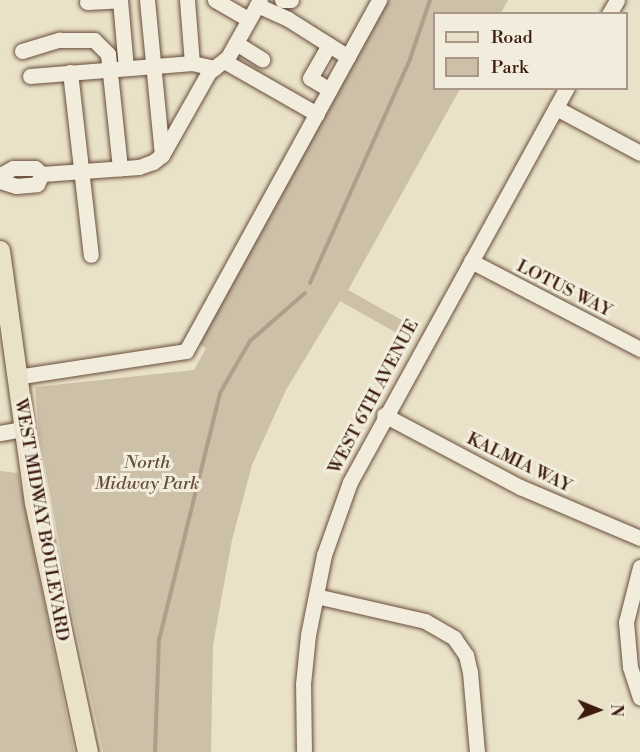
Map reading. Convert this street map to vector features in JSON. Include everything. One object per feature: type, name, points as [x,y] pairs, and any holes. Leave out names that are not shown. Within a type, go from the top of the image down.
[{"type":"main road","name":"WEST MIDWAY BOULEVARD","points":[[0,250],[6,353],[16,377],[23,429],[55,606],[88,752]]},
{"type":"street","points":[[87,2],[120,0],[126,68]]},
{"type":"street","points":[[147,0],[162,155]]},
{"type":"street","points":[[187,0],[192,63]]},
{"type":"street","points":[[215,0],[249,20]]},
{"type":"street","points":[[282,0],[291,0]]},
{"type":"street","points":[[16,377],[186,351],[379,0]]},
{"type":"street","points":[[0,175],[22,168],[35,168],[42,174],[149,164],[162,155],[219,64],[236,43],[259,3],[348,57]]},
{"type":"street","points":[[22,51],[59,40],[94,40],[108,54],[120,168]]},
{"type":"street","points":[[236,43],[262,58]]},
{"type":"street","points":[[329,45],[310,78],[330,90]]},
{"type":"street","points":[[30,76],[192,63],[219,64],[317,114]]},
{"type":"street","points":[[70,72],[91,255]]},
{"type":"street","name":"WEST 6TH AVENUE","points":[[304,752],[304,672],[316,596],[336,517],[384,415],[566,90]]},
{"type":"street","points":[[556,108],[640,153]]},
{"type":"street","points":[[0,181],[16,186],[37,184],[42,174]]},
{"type":"street","name":"LOTUS WAY","points":[[471,261],[640,349]]},
{"type":"street","name":"KALMIA WAY","points":[[384,415],[520,487],[640,538]]},
{"type":"street","points":[[0,434],[23,429]]},
{"type":"street","points":[[640,567],[626,622],[630,667],[640,697]]},
{"type":"street","points":[[316,596],[425,621],[454,639],[466,655],[470,672],[477,752]]},
{"type":"green space","name":"North Midway Park","points":[[388,0],[508,0],[502,12],[433,12],[433,90],[459,90],[348,290],[416,328],[409,340],[340,301],[286,390],[252,465],[232,540],[213,645],[211,752],[103,752],[69,598],[39,435],[35,387],[194,370],[206,348],[198,343]]},
{"type":"green space","points":[[0,471],[18,473],[74,752],[0,752]]},
{"type":"waterway","points":[[310,283],[410,59],[430,0]]},
{"type":"waterway","points":[[155,752],[159,640],[220,393],[250,341],[305,293]]}]
